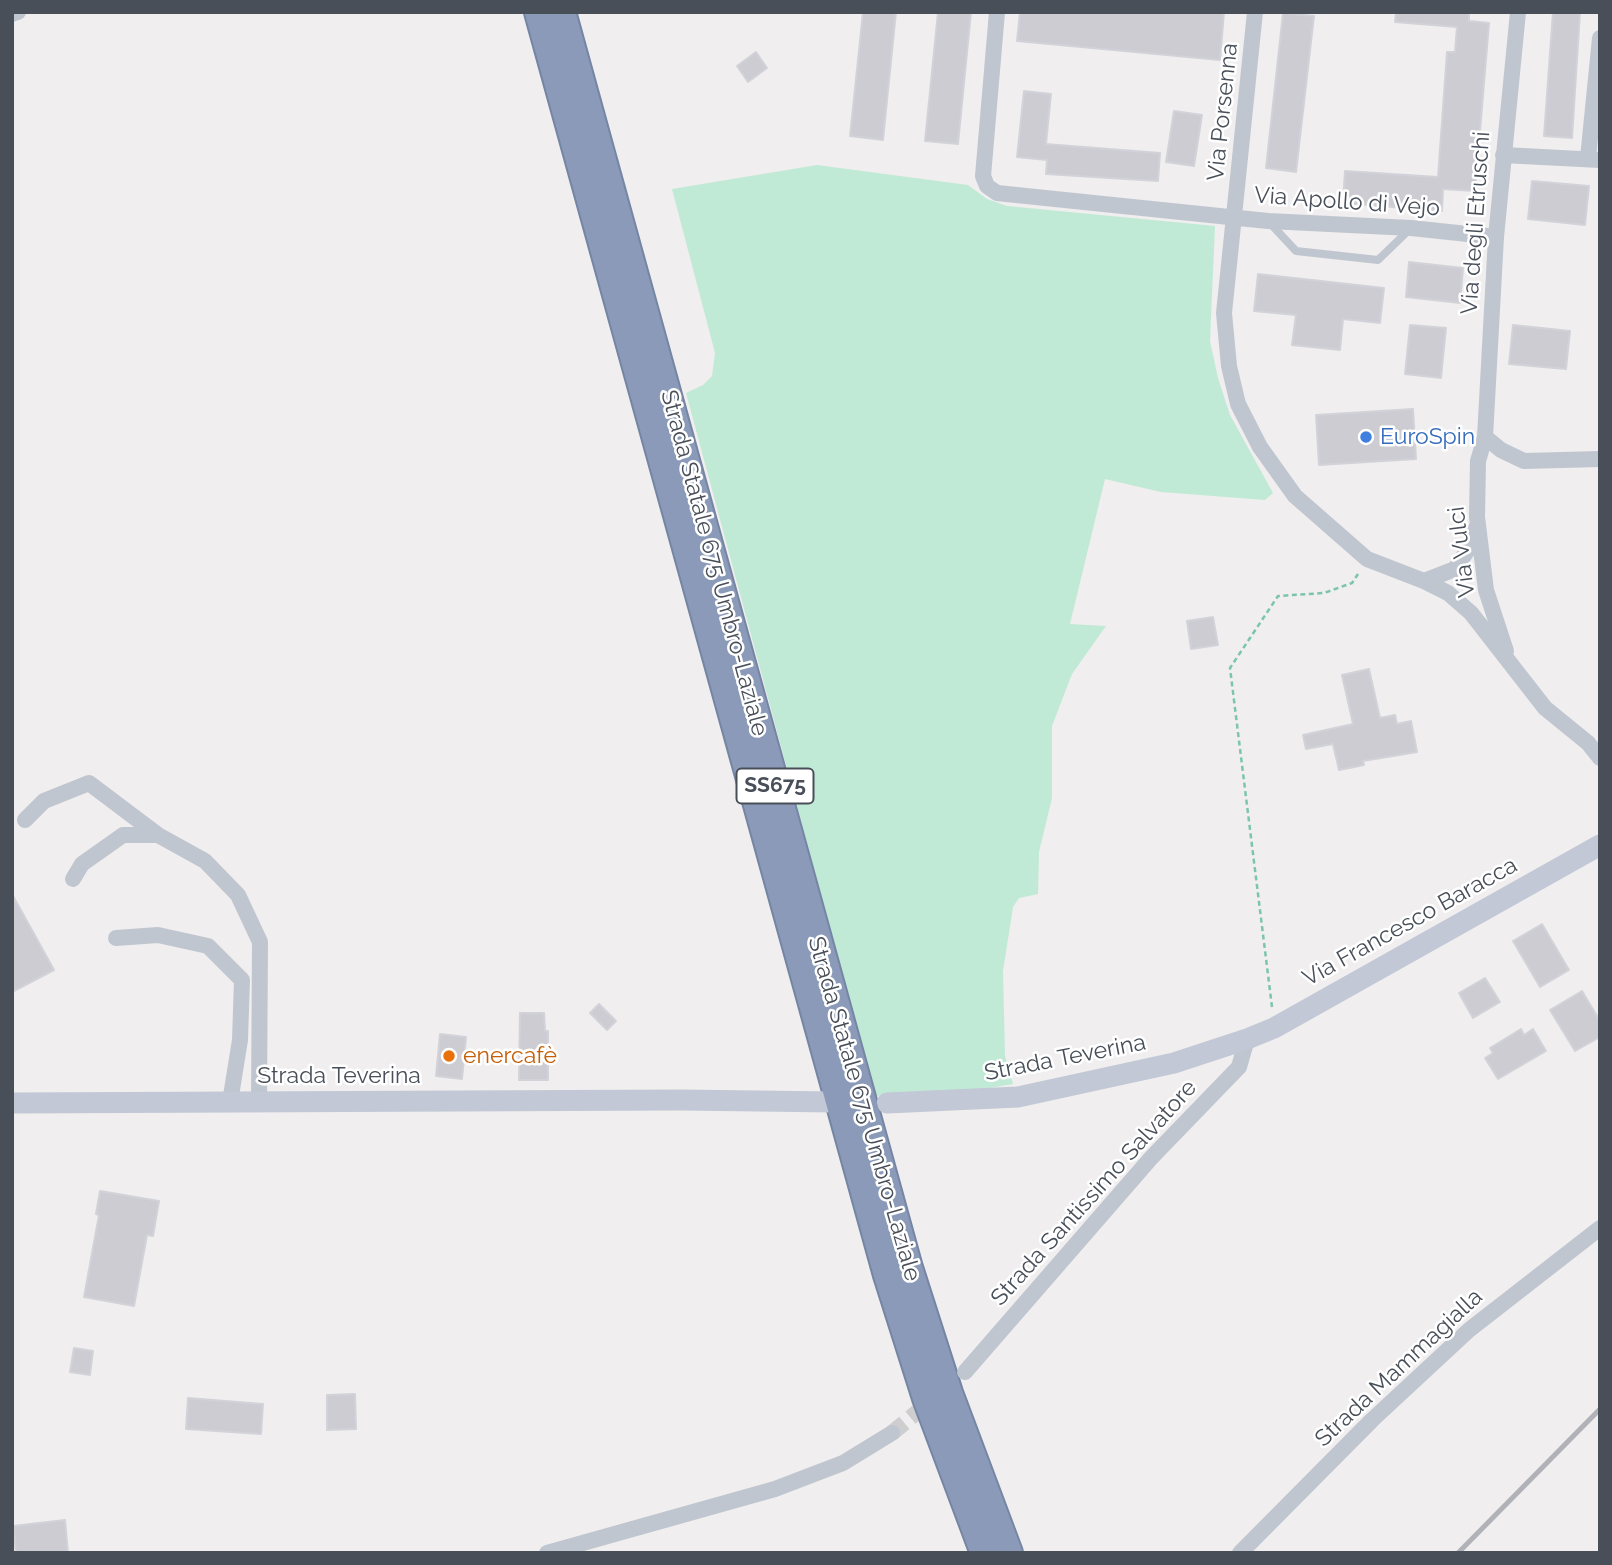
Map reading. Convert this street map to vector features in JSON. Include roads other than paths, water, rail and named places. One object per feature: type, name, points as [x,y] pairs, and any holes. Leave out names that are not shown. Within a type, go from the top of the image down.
[{"type":"highway","name":"Strada Statale 675 Umbro-Laziale","points":[[540,12],[888,1275],[927,1398],[985,1553]]},
{"type":"highway","name":"Strada Statale 675 Umbro-Laziale","points":[[561,12],[908,1268],[948,1393],[1008,1553]]},
{"type":"main road","name":"Via Francesco Baracca","points":[[1247,1039],[1274,1028],[1599,848]]},
{"type":"main road","name":"Strada Teverina","points":[[887,1103],[1018,1097],[1174,1063],[1247,1039]]},
{"type":"main road","name":"Strada Teverina","points":[[12,1103],[681,1100],[834,1102]]},
{"type":"street","points":[[12,14],[19,12]]},
{"type":"street","name":"Via Apollo di Vejo","points":[[997,12],[983,176],[987,186],[997,193],[1268,220],[1411,228],[1496,237]]},
{"type":"street","name":"Via Porsenna","points":[[1255,12],[1224,313],[1228,366],[1238,404],[1260,446],[1295,496],[1367,559],[1424,580]]},
{"type":"street","name":"Via degli Etruschi","points":[[1485,437],[1496,237],[1518,12]]},
{"type":"street","points":[[1503,155],[1594,159],[1600,38]]},
{"type":"street","points":[[1485,437],[1501,450],[1524,461],[1600,459]]},
{"type":"street","name":"Via Vulci","points":[[1485,437],[1478,460],[1477,517],[1486,590],[1508,660]]},
{"type":"street","points":[[1424,580],[1455,569],[1471,545],[1477,517]]},
{"type":"street","points":[[1424,580],[1448,593],[1471,613],[1545,708],[1594,746],[1600,758]]},
{"type":"street","points":[[25,820],[44,801],[89,783],[158,835],[205,861],[238,895],[260,942],[259,1103]]},
{"type":"street","points":[[73,880],[82,864],[123,835],[158,835]]},
{"type":"street","points":[[116,938],[158,935],[208,946],[242,980],[240,1040],[230,1102]]},
{"type":"street","name":"Strada Santissimo Salvatore","points":[[965,1372],[1151,1158],[1239,1067],[1247,1039]]},
{"type":"street","name":"Strada Mammagialla","points":[[1240,1553],[1372,1420],[1469,1329],[1600,1228]]},
{"type":"street","points":[[547,1553],[775,1489],[843,1463],[892,1433]]},
{"type":"lane","points":[[1268,220],[1296,251],[1378,260],[1411,228]]},
{"type":"tunnel","points":[[892,1433],[933,1399]]},
{"type":"railway","points":[[1458,1553],[1600,1409]]},
{"type":"place","name":"EuroSpin","points":[[1366,437]]},
{"type":"place","name":"enercafè","points":[[449,1056]]}]
